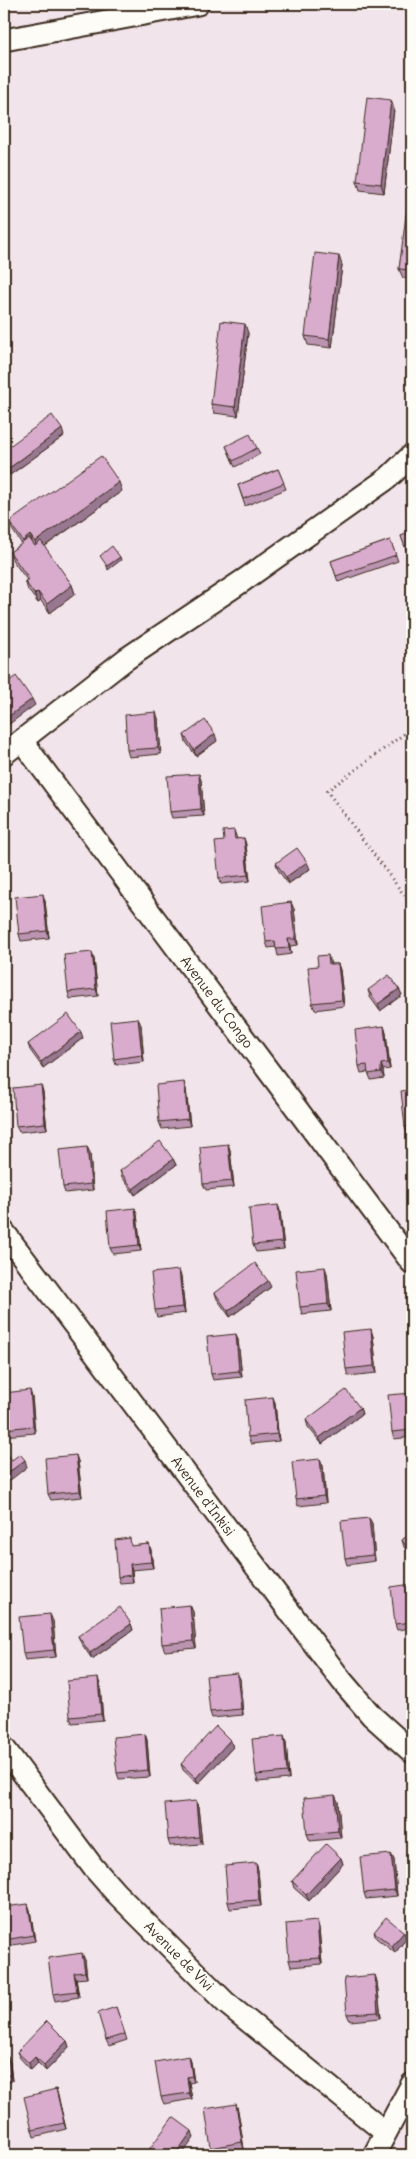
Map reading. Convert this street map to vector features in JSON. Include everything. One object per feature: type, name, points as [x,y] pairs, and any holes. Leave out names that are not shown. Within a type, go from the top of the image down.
[{"type":"street","points":[[4,40],[198,4]]},
{"type":"street","points":[[4,754],[126,659],[244,580],[380,483],[412,455]]},
{"type":"street","name":"Avenue du Congo","points":[[22,741],[412,1263]]},
{"type":"street","name":"Avenue d'Inkisi","points":[[4,1232],[342,1681],[372,1716],[412,1752]]},
{"type":"street","name":"Avenue de Vivi","points":[[4,1748],[93,1867],[122,1899],[226,2003],[386,2133]]},
{"type":"street","points":[[374,2155],[412,2084]]},
{"type":"path","points":[[412,728],[327,791],[412,906]]},
{"type":"building","points":[[367,97],[391,100],[381,184],[357,181]]},
{"type":"building","points":[[410,185],[412,186],[412,270],[399,269]]},
{"type":"building","points":[[315,253],[339,256],[329,339],[305,336]]},
{"type":"building","points":[[221,321],[245,324],[235,407],[211,404]]},
{"type":"building","points":[[52,415],[62,429],[8,469],[4,463],[4,450]]},
{"type":"building","points":[[250,434],[257,448],[233,461],[226,446]]},
{"type":"building","points":[[101,456],[119,482],[35,542],[30,535],[23,541],[9,522]]},
{"type":"building","points":[[278,469],[284,483],[243,499],[238,485]]},
{"type":"building","points":[[412,532],[412,550],[407,552],[401,536]]},
{"type":"building","points":[[29,538],[35,546],[41,541],[72,585],[47,604],[38,592],[34,594],[25,581],[29,579],[10,552]]},
{"type":"building","points":[[390,540],[396,555],[336,576],[331,561]]},
{"type":"building","points":[[112,546],[120,557],[107,566],[100,556]]},
{"type":"building","points":[[16,676],[32,699],[4,720],[4,685]]},
{"type":"building","points":[[156,712],[158,748],[127,750],[125,715]]},
{"type":"building","points":[[205,720],[215,734],[194,750],[184,735]]},
{"type":"building","points":[[199,774],[201,809],[170,812],[167,776]]},
{"type":"building","points":[[234,830],[235,839],[244,838],[248,875],[219,878],[215,842],[224,841],[223,831]]},
{"type":"building","points":[[297,848],[307,862],[286,877],[276,863]]},
{"type":"building","points":[[43,894],[47,931],[19,934],[15,897]]},
{"type":"building","points":[[291,902],[295,939],[288,939],[289,948],[276,949],[275,941],[266,942],[262,906]]},
{"type":"building","points":[[92,952],[96,989],[68,992],[64,955]]},
{"type":"building","points":[[328,955],[329,964],[338,964],[342,1000],[312,1003],[308,967],[318,966],[317,956]]},
{"type":"building","points":[[389,975],[399,989],[378,1004],[368,990]]},
{"type":"building","points":[[68,1014],[81,1032],[41,1062],[28,1044]]},
{"type":"building","points":[[138,1018],[142,1055],[114,1059],[110,1021]]},
{"type":"building","points":[[384,1026],[388,1063],[381,1064],[381,1072],[368,1074],[367,1065],[359,1066],[355,1030]]},
{"type":"building","points":[[409,1080],[412,1080],[412,1126],[405,1127],[401,1091],[410,1090]]},
{"type":"building","points":[[184,1082],[188,1119],[159,1122],[156,1085]]},
{"type":"building","points":[[41,1085],[45,1123],[16,1126],[13,1088]]},
{"type":"building","points":[[160,1141],[173,1159],[133,1189],[120,1171]]},
{"type":"building","points":[[228,1144],[232,1181],[203,1184],[200,1147]]},
{"type":"building","points":[[87,1147],[91,1184],[63,1187],[59,1150]]},
{"type":"building","points":[[278,1205],[282,1242],[253,1245],[249,1208]]},
{"type":"building","points":[[135,1208],[139,1245],[110,1248],[107,1211]]},
{"type":"building","points":[[255,1263],[268,1281],[228,1311],[215,1293]]},
{"type":"building","points":[[325,1267],[328,1304],[300,1307],[296,1270]]},
{"type":"building","points":[[179,1270],[183,1307],[155,1310],[151,1273]]},
{"type":"building","points":[[371,1329],[374,1366],[346,1369],[342,1332]]},
{"type":"building","points":[[236,1334],[239,1371],[211,1374],[207,1337]]},
{"type":"building","points":[[30,1390],[33,1426],[4,1429],[4,1393]]},
{"type":"building","points":[[346,1390],[360,1408],[319,1438],[306,1420]]},
{"type":"building","points":[[412,1393],[412,1430],[392,1432],[388,1395]]},
{"type":"building","points":[[273,1397],[277,1434],[248,1437],[245,1400]]},
{"type":"building","points":[[4,1449],[12,1460],[20,1454],[25,1460],[4,1476]]},
{"type":"building","points":[[76,1455],[80,1491],[48,1494],[45,1458]]},
{"type":"building","points":[[320,1459],[324,1496],[296,1499],[292,1462]]},
{"type":"building","points":[[369,1518],[373,1555],[345,1558],[341,1521]]},
{"type":"building","points":[[412,1533],[412,1554],[402,1540]]},
{"type":"building","points":[[130,1538],[131,1546],[149,1544],[151,1562],[130,1564],[131,1575],[118,1577],[115,1540]]},
{"type":"building","points":[[412,1584],[412,1622],[395,1624],[391,1587]]},
{"type":"building","points":[[190,1605],[193,1641],[162,1644],[159,1608]]},
{"type":"building","points":[[120,1607],[131,1624],[90,1653],[78,1636]]},
{"type":"building","points":[[50,1614],[54,1650],[23,1653],[19,1617]]},
{"type":"building","points":[[237,1673],[241,1709],[210,1712],[206,1676]]},
{"type":"building","points":[[98,1678],[101,1714],[70,1717],[67,1681]]},
{"type":"building","points":[[216,1726],[230,1740],[196,1778],[181,1764]]},
{"type":"building","points":[[145,1734],[148,1770],[117,1773],[113,1737]]},
{"type":"building","points":[[284,1736],[287,1772],[256,1775],[252,1739]]},
{"type":"building","points":[[335,1795],[338,1831],[307,1834],[304,1798]]},
{"type":"building","points":[[196,1801],[199,1837],[168,1840],[165,1804]]},
{"type":"building","points":[[326,1844],[341,1858],[306,1895],[292,1881]]},
{"type":"building","points":[[391,1854],[395,1890],[364,1893],[360,1857]]},
{"type":"building","points":[[256,1863],[259,1900],[228,1902],[225,1866]]},
{"type":"building","points":[[28,1904],[33,1935],[5,1940],[4,1907]]},
{"type":"building","points":[[386,1917],[404,1932],[392,1946],[374,1932]]},
{"type":"building","points":[[317,1921],[320,1958],[289,1960],[286,1924]]},
{"type":"building","points":[[82,1953],[85,1972],[74,1973],[77,1991],[53,1994],[48,1958]]},
{"type":"building","points":[[375,1975],[378,2012],[347,2014],[344,1978]]},
{"type":"building","points":[[116,2007],[125,2034],[106,2040],[98,2013]]},
{"type":"building","points":[[47,2021],[67,2041],[44,2065],[35,2057],[29,2063],[17,2052]]},
{"type":"building","points":[[8,2056],[10,2075],[4,2076],[4,2057]]},
{"type":"building","points":[[189,2056],[192,2076],[187,2077],[189,2093],[161,2097],[155,2062]]},
{"type":"building","points":[[56,2089],[64,2123],[32,2130],[24,2097]]},
{"type":"building","points":[[236,2104],[242,2142],[211,2148],[205,2109]]},
{"type":"building","points":[[173,2117],[192,2131],[175,2155],[145,2155]]},
{"type":"building","points":[[297,2150],[297,2155],[266,2155]]}]
